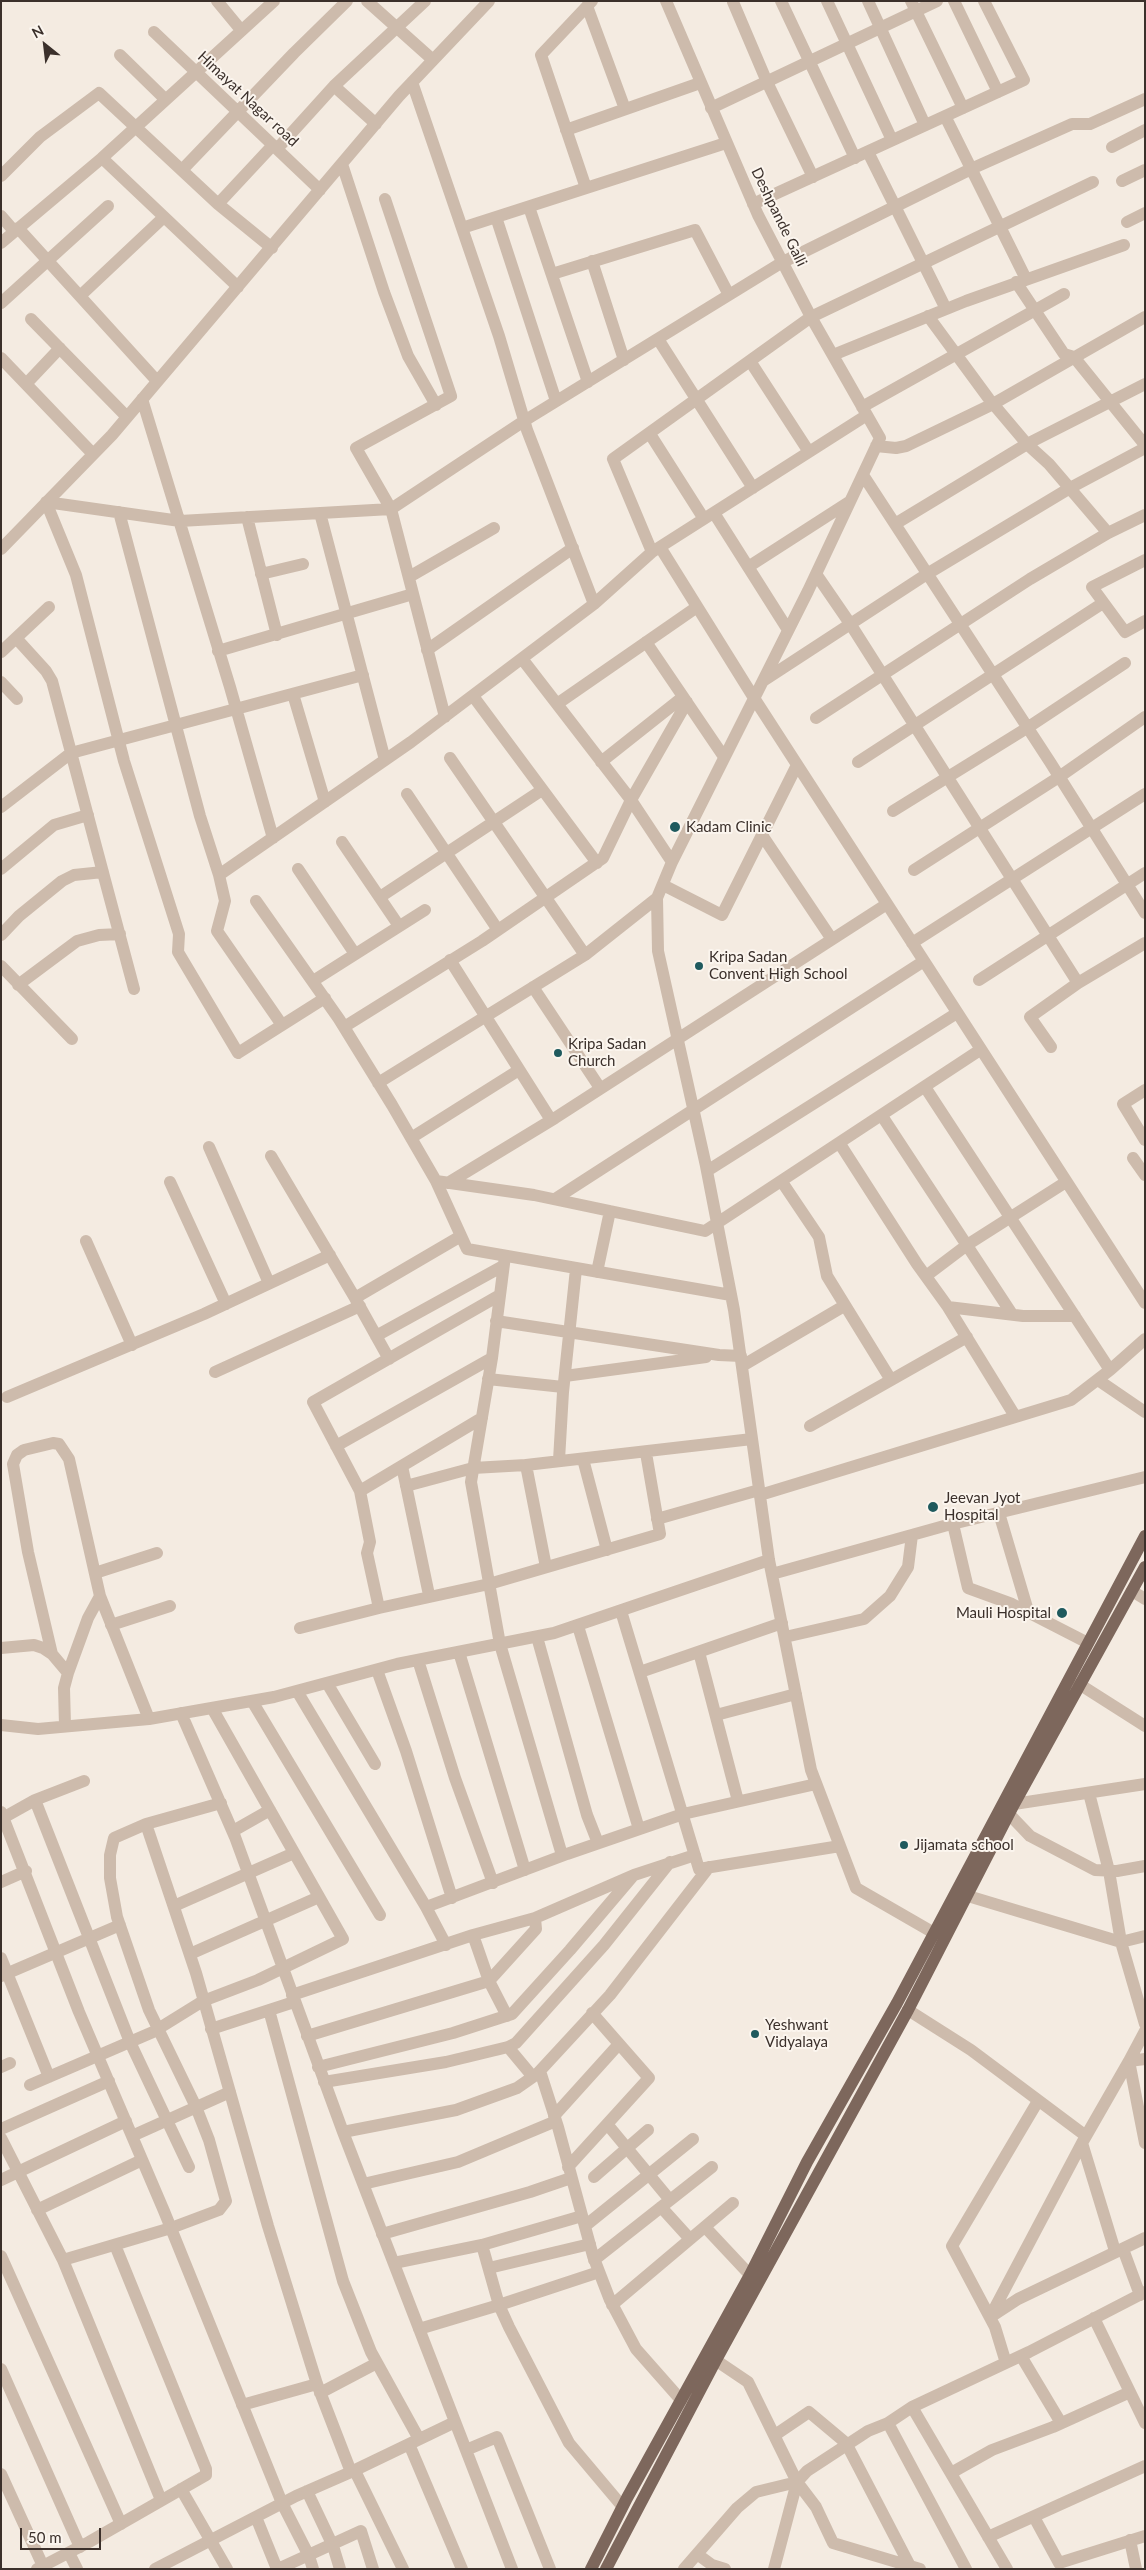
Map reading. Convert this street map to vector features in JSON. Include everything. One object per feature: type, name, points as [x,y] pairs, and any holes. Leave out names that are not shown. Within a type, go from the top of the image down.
[{"type":"main road","points":[[606,2569],[807,2162],[934,1934],[1145,1536]]},
{"type":"main road","points":[[591,2569],[622,2506],[681,2400],[711,2357],[908,2010],[1012,1809],[1145,1567]]},
{"type":"street","points":[[218,1],[241,30]]},
{"type":"street","points":[[1,243],[102,158],[195,71],[274,1]]},
{"type":"street","points":[[182,170],[347,1]]},
{"type":"street","points":[[367,1],[396,29],[433,60]]},
{"type":"street","points":[[218,204],[334,86],[424,1]]},
{"type":"street","name":"Deshpande Galli","points":[[666,1],[726,143],[781,263],[864,411],[878,442]]},
{"type":"street","points":[[781,1],[855,158]]},
{"type":"street","points":[[827,1],[892,140]]},
{"type":"street","points":[[868,1],[925,125]]},
{"type":"street","points":[[711,108],[880,28],[913,6],[937,1]]},
{"type":"street","points":[[954,1],[998,92]]},
{"type":"street","points":[[753,204],[1024,80],[984,1]]},
{"type":"street","points":[[733,2],[767,82],[813,177]]},
{"type":"street","points":[[1,549],[127,417],[412,82],[482,4]]},
{"type":"street","points":[[586,188],[541,55],[589,4],[625,109]]},
{"type":"street","points":[[913,6],[963,108]]},
{"type":"street","name":"Himayat Nagar road","points":[[154,32],[320,190]]},
{"type":"street","points":[[120,55],[166,99]]},
{"type":"street","points":[[412,82],[462,228],[524,421],[594,604]]},
{"type":"street","points":[[566,130],[700,83]]},
{"type":"street","points":[[334,86],[376,124]]},
{"type":"street","points":[[1,176],[40,137],[100,93],[218,204],[272,248]]},
{"type":"street","points":[[46,502],[180,521],[391,509],[524,421],[781,263],[971,169],[1072,124],[1090,124],[1143,104]]},
{"type":"street","points":[[762,682],[927,574],[1070,488],[1145,446],[1074,357],[1064,354],[1035,311],[1000,226],[945,116]]},
{"type":"street","points":[[1112,147],[1145,130]]},
{"type":"street","points":[[462,228],[726,143]]},
{"type":"street","points":[[868,152],[946,309]]},
{"type":"street","points":[[102,158],[238,287]]},
{"type":"street","points":[[342,164],[384,292],[408,356],[436,404]]},
{"type":"street","points":[[1122,181],[1145,170]]},
{"type":"street","points":[[1093,182],[922,262],[811,317],[614,459],[656,550],[697,607],[980,1050],[1145,1303]]},
{"type":"street","points":[[385,199],[451,396],[356,448],[391,509],[445,717]]},
{"type":"street","points":[[1,303],[108,206]]},
{"type":"street","points":[[529,206],[588,382]]},
{"type":"street","points":[[1127,222],[1145,213]]},
{"type":"street","points":[[1,216],[80,296],[157,382]]},
{"type":"street","points":[[80,296],[164,217]]},
{"type":"street","points":[[496,217],[556,401]]},
{"type":"street","points":[[552,274],[695,230],[729,295]]},
{"type":"street","points":[[833,355],[1021,280],[1124,244]]},
{"type":"street","points":[[592,261],[624,360]]},
{"type":"street","points":[[219,875],[385,760],[522,660],[594,604],[656,550],[809,452],[864,411],[956,354],[1064,294]]},
{"type":"street","points":[[928,316],[994,404],[1027,444],[1049,464],[1108,533]]},
{"type":"street","points":[[934,1934],[856,1888],[811,1770],[769,1560],[731,1295],[693,1108],[658,951],[657,898],[672,862],[816,574],[878,442],[896,448],[906,446],[994,404],[1145,317]]},
{"type":"street","points":[[31,319],[127,417]]},
{"type":"street","points":[[658,339],[753,488]]},
{"type":"street","points":[[26,384],[60,348]]},
{"type":"street","points":[[1,358],[93,454]]},
{"type":"street","points":[[750,361],[809,452]]},
{"type":"street","points":[[895,524],[1027,444],[1145,384]]},
{"type":"street","points":[[142,399],[180,521],[273,838]]},
{"type":"street","points":[[650,434],[748,567],[788,630]]},
{"type":"street","points":[[863,475],[1060,777],[1145,913]]},
{"type":"street","points":[[46,502],[76,575],[119,740],[179,934],[178,952],[238,1053],[325,998]]},
{"type":"street","points":[[748,567],[850,502]]},
{"type":"street","points":[[119,512],[176,725],[219,875],[225,901],[217,931],[282,1025]]},
{"type":"street","points":[[320,513],[385,760]]},
{"type":"street","points":[[816,718],[1030,580],[1108,533],[1145,515]]},
{"type":"street","points":[[247,517],[277,636]]},
{"type":"street","points":[[409,578],[494,528]]},
{"type":"street","points":[[427,650],[572,548]]},
{"type":"street","points":[[1145,560],[1092,587],[1125,632],[1145,621]]},
{"type":"street","points":[[261,574],[303,564]]},
{"type":"street","points":[[816,574],[851,625],[1078,983]]},
{"type":"street","points":[[218,651],[277,636],[413,594]]},
{"type":"street","points":[[858,762],[1103,603]]},
{"type":"street","points":[[1,652],[49,607]]},
{"type":"street","points":[[556,704],[697,607]]},
{"type":"street","points":[[16,638],[46,671],[52,681],[134,989]]},
{"type":"street","points":[[646,642],[724,757]]},
{"type":"street","points":[[522,660],[631,800],[672,862]]},
{"type":"street","points":[[893,811],[947,776],[1028,728],[1125,663]]},
{"type":"street","points":[[1,807],[71,753],[363,675]]},
{"type":"street","points":[[1,682],[18,699]]},
{"type":"street","points":[[293,694],[325,802]]},
{"type":"street","points":[[473,696],[597,863]]},
{"type":"street","points":[[601,762],[685,699]]},
{"type":"street","points":[[344,1027],[498,930],[603,858],[631,800],[685,699]]},
{"type":"street","points":[[914,870],[1060,777],[1145,717]]},
{"type":"street","points":[[450,758],[585,955]]},
{"type":"street","points":[[663,885],[722,915],[797,765]]},
{"type":"street","points":[[380,897],[542,790]]},
{"type":"street","points":[[407,794],[498,930]]},
{"type":"street","points":[[912,943],[1145,794]]},
{"type":"street","points":[[1,869],[54,825],[88,815]]},
{"type":"street","points":[[762,835],[830,938]]},
{"type":"street","points":[[342,842],[399,926]]},
{"type":"street","points":[[298,869],[355,954]]},
{"type":"street","points":[[1,935],[19,916],[62,881],[74,875],[103,872]]},
{"type":"street","points":[[979,980],[1145,873]]},
{"type":"street","points":[[378,1083],[585,955],[657,898]]},
{"type":"street","points":[[256,901],[325,998],[411,1138],[442,1182],[467,1249],[504,1261],[597,1272],[731,1295]]},
{"type":"street","points":[[442,1182],[551,1120],[830,938],[887,904]]},
{"type":"street","points":[[313,981],[425,910]]},
{"type":"street","points":[[18,985],[77,941],[99,935],[120,934]]},
{"type":"street","points":[[1051,1047],[1030,1018],[1078,983],[1145,943]]},
{"type":"street","points":[[450,960],[551,1120]]},
{"type":"street","points":[[555,1199],[693,1108],[924,961]]},
{"type":"street","points":[[1,966],[72,1039]]},
{"type":"street","points":[[533,987],[600,1088]]},
{"type":"street","points":[[706,1171],[957,1014]]},
{"type":"street","points":[[442,1182],[555,1199],[705,1231],[840,1144],[980,1050]]},
{"type":"street","points":[[411,1138],[519,1070]]},
{"type":"street","points":[[925,1087],[1110,1370]]},
{"type":"street","points":[[1145,1090],[1123,1104],[1145,1140]]},
{"type":"street","points":[[882,1116],[1012,1314]]},
{"type":"street","points":[[840,1144],[967,1336],[1015,1416]]},
{"type":"street","points":[[209,1147],[269,1283]]},
{"type":"street","points":[[271,1156],[358,1302],[389,1359]]},
{"type":"street","points":[[1133,1158],[1145,1175]]},
{"type":"street","points":[[170,1182],[226,1304]]},
{"type":"street","points":[[782,1182],[815,1229],[821,1244],[823,1267],[844,1306],[891,1380]]},
{"type":"street","points":[[926,1276],[967,1245],[1012,1219],[1066,1182]]},
{"type":"street","points":[[597,1272],[610,1211]]},
{"type":"street","points":[[215,1372],[358,1302],[461,1236]]},
{"type":"street","points":[[86,1241],[132,1345]]},
{"type":"street","points":[[7,1397],[226,1304],[330,1255]]},
{"type":"street","points":[[504,1261],[492,1358],[471,1482],[500,1644],[562,1856]]},
{"type":"street","points":[[376,1336],[504,1261]]},
{"type":"street","points":[[559,1460],[564,1382],[576,1269]]},
{"type":"street","points":[[379,1608],[368,1553],[370,1542],[360,1491],[313,1402],[500,1295]]},
{"type":"street","points":[[496,1321],[741,1361],[844,1306]]},
{"type":"street","points":[[948,1307],[1012,1314],[1075,1316]]},
{"type":"street","points":[[810,1426],[967,1336]]},
{"type":"street","points":[[657,1519],[760,1492],[1071,1400],[1110,1370],[1145,1338]]},
{"type":"street","points":[[488,1380],[564,1382],[719,1356]]},
{"type":"street","points":[[336,1446],[492,1358]]},
{"type":"street","points":[[1098,1380],[1145,1412]]},
{"type":"street","points":[[360,1491],[482,1418]]},
{"type":"street","points":[[406,1486],[473,1468],[526,1465],[752,1439]]},
{"type":"street","points":[[52,1654],[28,1552],[13,1464],[17,1455],[24,1450],[53,1443],[59,1444],[66,1453],[100,1596],[149,1719]]},
{"type":"street","points":[[300,1628],[429,1595],[489,1584],[660,1534],[646,1452]]},
{"type":"street","points":[[583,1459],[607,1550]]},
{"type":"street","points":[[526,1465],[546,1567]]},
{"type":"street","points":[[402,1466],[429,1595]]},
{"type":"street","points":[[772,1574],[953,1524],[1145,1477]]},
{"type":"street","points":[[1000,1513],[1028,1611]]},
{"type":"street","points":[[953,1524],[968,1588],[1028,1611],[1088,1643]]},
{"type":"street","points":[[785,1637],[864,1619],[890,1596],[908,1567],[912,1535]]},
{"type":"street","points":[[95,1573],[157,1554]]},
{"type":"street","points":[[1,1725],[38,1729],[149,1719],[252,1701],[418,1660],[537,1637],[578,1626],[769,1560]]},
{"type":"street","points":[[1132,1591],[1145,1599]]},
{"type":"street","points":[[65,1726],[64,1688],[88,1618],[100,1596]]},
{"type":"street","points":[[111,1625],[170,1606]]},
{"type":"street","points":[[621,1612],[699,1869],[840,1846]]},
{"type":"street","points":[[640,1672],[782,1623]]},
{"type":"street","points":[[578,1626],[639,1829]]},
{"type":"street","points":[[537,1637],[587,1815],[598,1843]]},
{"type":"street","points":[[1,1648],[34,1644],[52,1654],[68,1674]]},
{"type":"street","points":[[459,1652],[525,1870]]},
{"type":"street","points":[[699,1652],[738,1801]]},
{"type":"street","points":[[418,1660],[455,1778],[493,1883]]},
{"type":"street","points":[[378,1670],[406,1751],[452,1898]]},
{"type":"street","points":[[327,1683],[375,1764]]},
{"type":"street","points":[[1079,1684],[1145,1726]]},
{"type":"street","points":[[297,1691],[426,1907],[446,1945]]},
{"type":"street","points":[[716,1715],[796,1694]]},
{"type":"street","points":[[252,1701],[380,1915]]},
{"type":"street","points":[[30,2085],[158,2030],[203,2001],[258,1980],[343,1939],[212,1708]]},
{"type":"street","points":[[182,1713],[249,1874],[324,2082],[512,2569]]},
{"type":"street","points":[[84,1781],[35,1800],[2,1816],[26,1871],[98,2056],[171,2228],[282,2503],[309,2556],[313,2569]]},
{"type":"street","points":[[426,1907],[562,1856],[683,1814],[816,1784]]},
{"type":"street","points":[[1145,1784],[1089,1793],[1012,1809],[1030,1836],[1096,1870],[1109,1871],[1145,1866]]},
{"type":"street","points":[[1089,1793],[1109,1871],[1121,1942],[1145,2024]]},
{"type":"street","points":[[35,1800],[130,2042],[189,2167]]},
{"type":"street","points":[[62,2260],[171,2228],[219,2210],[226,2201],[209,2140],[196,2107],[158,2030],[137,1980],[120,1925],[110,1878],[110,1856],[114,1838],[146,1824],[220,1802]]},
{"type":"street","points":[[232,1831],[270,1810]]},
{"type":"street","points":[[146,1824],[190,1954],[319,2388],[353,2472],[403,2569]]},
{"type":"street","points":[[174,1906],[294,1853]]},
{"type":"street","points":[[212,2028],[268,2010],[293,1998],[473,1935],[534,1918],[634,1875],[695,1855]]},
{"type":"street","points":[[324,2082],[394,2072],[508,2047],[516,2043],[562,1993],[670,1862]]},
{"type":"street","points":[[343,2132],[456,2110],[517,2088],[536,2074],[610,1995],[709,1867]]},
{"type":"street","points":[[1,1882],[26,1871]]},
{"type":"street","points":[[318,2066],[453,2033],[507,2016],[570,1950],[634,1875]]},
{"type":"street","points":[[968,1896],[1121,1942],[1145,1936]]},
{"type":"street","points":[[190,1954],[319,1897]]},
{"type":"street","points":[[307,2036],[489,1981],[536,1929],[534,1918]]},
{"type":"street","points":[[5,1974],[120,1925]]},
{"type":"street","points":[[473,1935],[489,1981],[507,2016]]},
{"type":"street","points":[[1,1958],[5,1974],[49,2076]]},
{"type":"street","points":[[268,2010],[343,2281],[377,2363],[414,2441],[462,2569]]},
{"type":"street","points":[[774,2569],[797,2482],[806,2471],[846,2443],[888,2423],[912,2407],[1022,2356],[1143,2294],[1119,2250],[1084,2140],[1038,2101],[971,2050],[908,2010]]},
{"type":"street","points":[[382,2234],[530,2192],[570,2172],[607,2124],[649,2078],[592,2013]]},
{"type":"street","points":[[990,2317],[1084,2140],[1145,2031]]},
{"type":"street","points":[[363,2184],[458,2162],[555,2118],[619,2044]]},
{"type":"street","points":[[508,2047],[536,2074],[555,2118],[590,2244],[612,2305],[636,2349],[681,2400]]},
{"type":"street","points":[[1129,2060],[1145,2059]]},
{"type":"street","points":[[1129,2060],[1145,2143]]},
{"type":"street","points":[[1,2129],[109,2081]]},
{"type":"street","points":[[132,2136],[230,2092]]},
{"type":"street","points":[[1006,2363],[990,2317],[952,2246],[1038,2101]]},
{"type":"street","points":[[1,2180],[126,2121]]},
{"type":"street","points":[[607,2124],[649,2174],[690,2240]]},
{"type":"street","points":[[594,2177],[648,2130]]},
{"type":"street","points":[[1,2138],[62,2260],[161,2500]]},
{"type":"street","points":[[394,2263],[482,2245],[583,2221],[649,2174],[693,2139]]},
{"type":"street","points":[[37,2210],[142,2160]]},
{"type":"street","points":[[419,2329],[499,2305],[597,2266],[666,2203],[712,2167]]},
{"type":"street","points":[[612,2305],[733,2203]]},
{"type":"street","points":[[704,2227],[750,2275]]},
{"type":"street","points":[[990,2317],[1018,2299],[1145,2238]]},
{"type":"street","points":[[489,2268],[590,2244]]},
{"type":"street","points":[[1,2474],[40,2567],[121,2524],[206,2475],[206,2469],[115,2245]]},
{"type":"street","points":[[482,2245],[499,2305],[570,2443],[622,2506]]},
{"type":"street","points":[[1,2256],[121,2524]]},
{"type":"street","points":[[1094,2318],[1145,2422]]},
{"type":"street","points":[[1022,2356],[1061,2423]]},
{"type":"street","points":[[711,2357],[748,2382],[797,2482],[816,2507],[833,2543],[915,2567]]},
{"type":"street","points":[[242,2405],[319,2388],[377,2363]]},
{"type":"street","points":[[1,2369],[74,2550],[77,2569]]},
{"type":"street","points":[[951,2473],[992,2450],[1061,2423],[1130,2392]]},
{"type":"street","points":[[912,2407],[1007,2569]]},
{"type":"street","points":[[775,2435],[809,2412],[846,2443],[915,2567]]},
{"type":"street","points":[[156,2569],[282,2503],[353,2472],[455,2422]]},
{"type":"street","points":[[888,2423],[966,2569]]},
{"type":"street","points":[[466,2450],[497,2437],[550,2569]]},
{"type":"street","points":[[988,2537],[1145,2466]]},
{"type":"street","points":[[684,2569],[737,2508],[756,2492],[797,2482]]},
{"type":"street","points":[[181,2489],[227,2569]]},
{"type":"street","points":[[307,2491],[332,2546],[340,2569]]},
{"type":"street","points":[[256,2517],[278,2569],[332,2546],[361,2531],[373,2569]]},
{"type":"street","points":[[1034,2517],[1059,2563],[1145,2536]]},
{"type":"street","points":[[1130,2540],[1136,2569]]},
{"type":"street","points":[[697,2554],[712,2564],[725,2569]]},
{"type":"place","name":"Kadam Clinic","points":[[675,827]]},
{"type":"place","name":"Kripa Sadan Convent High School","points":[[699,966]]},
{"type":"place","name":"Kripa Sadan Church","points":[[558,1053]]},
{"type":"place","name":"Jeevan Jyot Hospital","points":[[933,1507]]},
{"type":"place","name":"Mauli Hospital","points":[[1062,1613]]},
{"type":"place","name":"Jijamata school","points":[[904,1845]]},
{"type":"place","name":"Yeshwant Vidyalaya","points":[[755,2034]]}]
